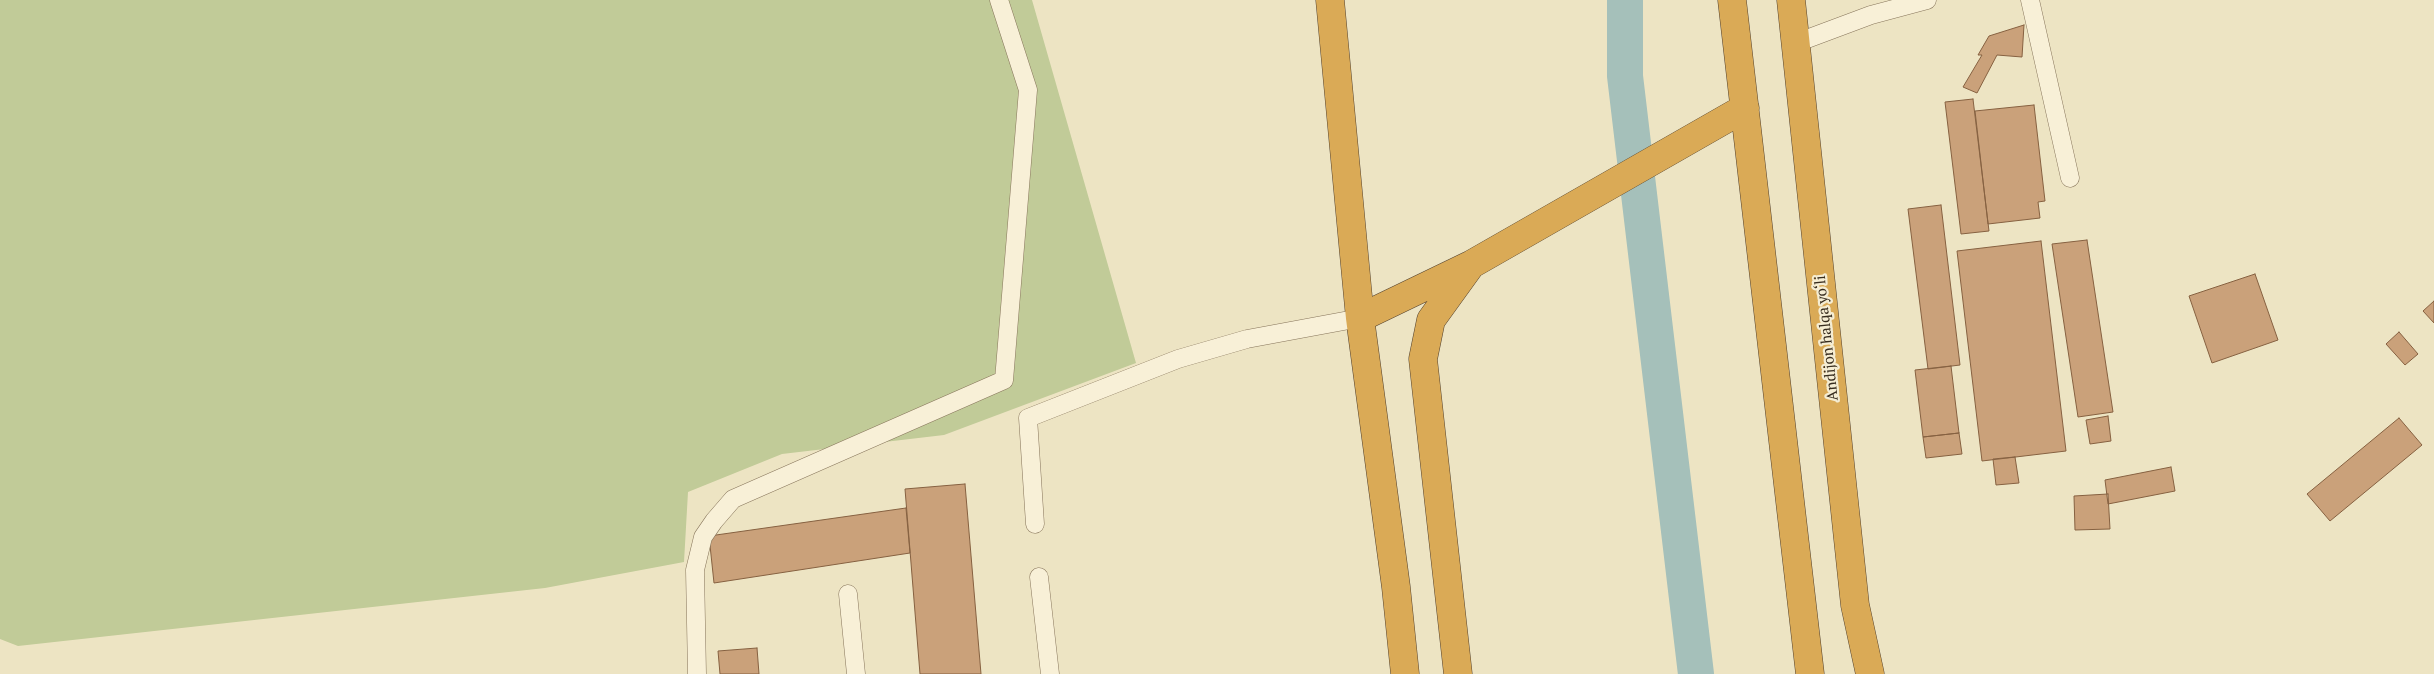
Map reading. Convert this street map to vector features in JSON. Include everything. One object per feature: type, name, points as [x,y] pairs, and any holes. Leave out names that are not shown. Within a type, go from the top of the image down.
[{"type":"highway","points":[[1330,0],[1360,318],[1396,586],[1404,674]]},
{"type":"highway","points":[[1732,0],[1810,674]]},
{"type":"highway","name":"Andijon halqa yo‘li","points":[[1791,0],[1854,605],[1870,674]]},
{"type":"highway","points":[[1360,318],[1472,264],[1745,108]]},
{"type":"highway","points":[[1458,674],[1423,359],[1431,320],[1472,264]]},
{"type":"lane","points":[[697,674],[695,570],[703,538],[714,521],[733,499],[1004,380],[1028,90],[999,0]]},
{"type":"lane","points":[[1796,44],[1873,8],[1927,0]]},
{"type":"lane","points":[[2030,0],[2070,178]]},
{"type":"lane","points":[[1035,524],[1028,418],[1178,359],[1247,339],[1360,318]]},
{"type":"lane","points":[[1040,577],[1050,674]]},
{"type":"lane","points":[[848,594],[856,674]]},
{"type":"green space","points":[[0,0],[1032,0],[1136,363],[944,435],[782,454],[688,492],[684,562],[545,588],[18,646],[0,639]]},
{"type":"building","points":[[2024,25],[2022,57],[1997,55],[1977,93],[1963,87],[1982,55],[1978,55],[1989,36]]},
{"type":"building","points":[[1973,99],[1989,231],[1961,234],[1945,102]]},
{"type":"building","points":[[2034,105],[2045,201],[2038,202],[2040,218],[1988,224],[1975,111]]},
{"type":"building","points":[[1941,205],[1960,365],[1928,369],[1908,209]]},
{"type":"building","points":[[2087,240],[2113,412],[2078,417],[2052,244]]},
{"type":"building","points":[[2041,241],[2066,451],[1982,461],[1957,251]]},
{"type":"building","points":[[2255,274],[2278,340],[2212,363],[2189,296]]},
{"type":"building","points":[[2434,301],[2434,323],[2423,311]]},
{"type":"building","points":[[2399,332],[2418,354],[2405,365],[2386,344]]},
{"type":"building","points":[[1951,366],[1959,433],[1923,437],[1915,370]]},
{"type":"building","points":[[2108,416],[2111,441],[2090,444],[2086,420]]},
{"type":"building","points":[[2399,418],[2422,445],[2330,521],[2307,494]]},
{"type":"building","points":[[1959,433],[1962,454],[1926,458],[1923,437]]},
{"type":"building","points":[[2015,457],[2019,483],[1996,485],[1993,459]]},
{"type":"building","points":[[2171,467],[2175,491],[2108,504],[2105,480]]},
{"type":"building","points":[[965,484],[981,674],[920,674],[905,489]]},
{"type":"building","points":[[2108,494],[2110,529],[2075,530],[2074,496]]},
{"type":"building","points":[[906,508],[910,553],[714,583],[709,536]]},
{"type":"building","points":[[757,648],[759,674],[720,674],[718,651]]},
{"type":"waterway","points":[[1625,0],[1625,76],[1696,674]]}]
